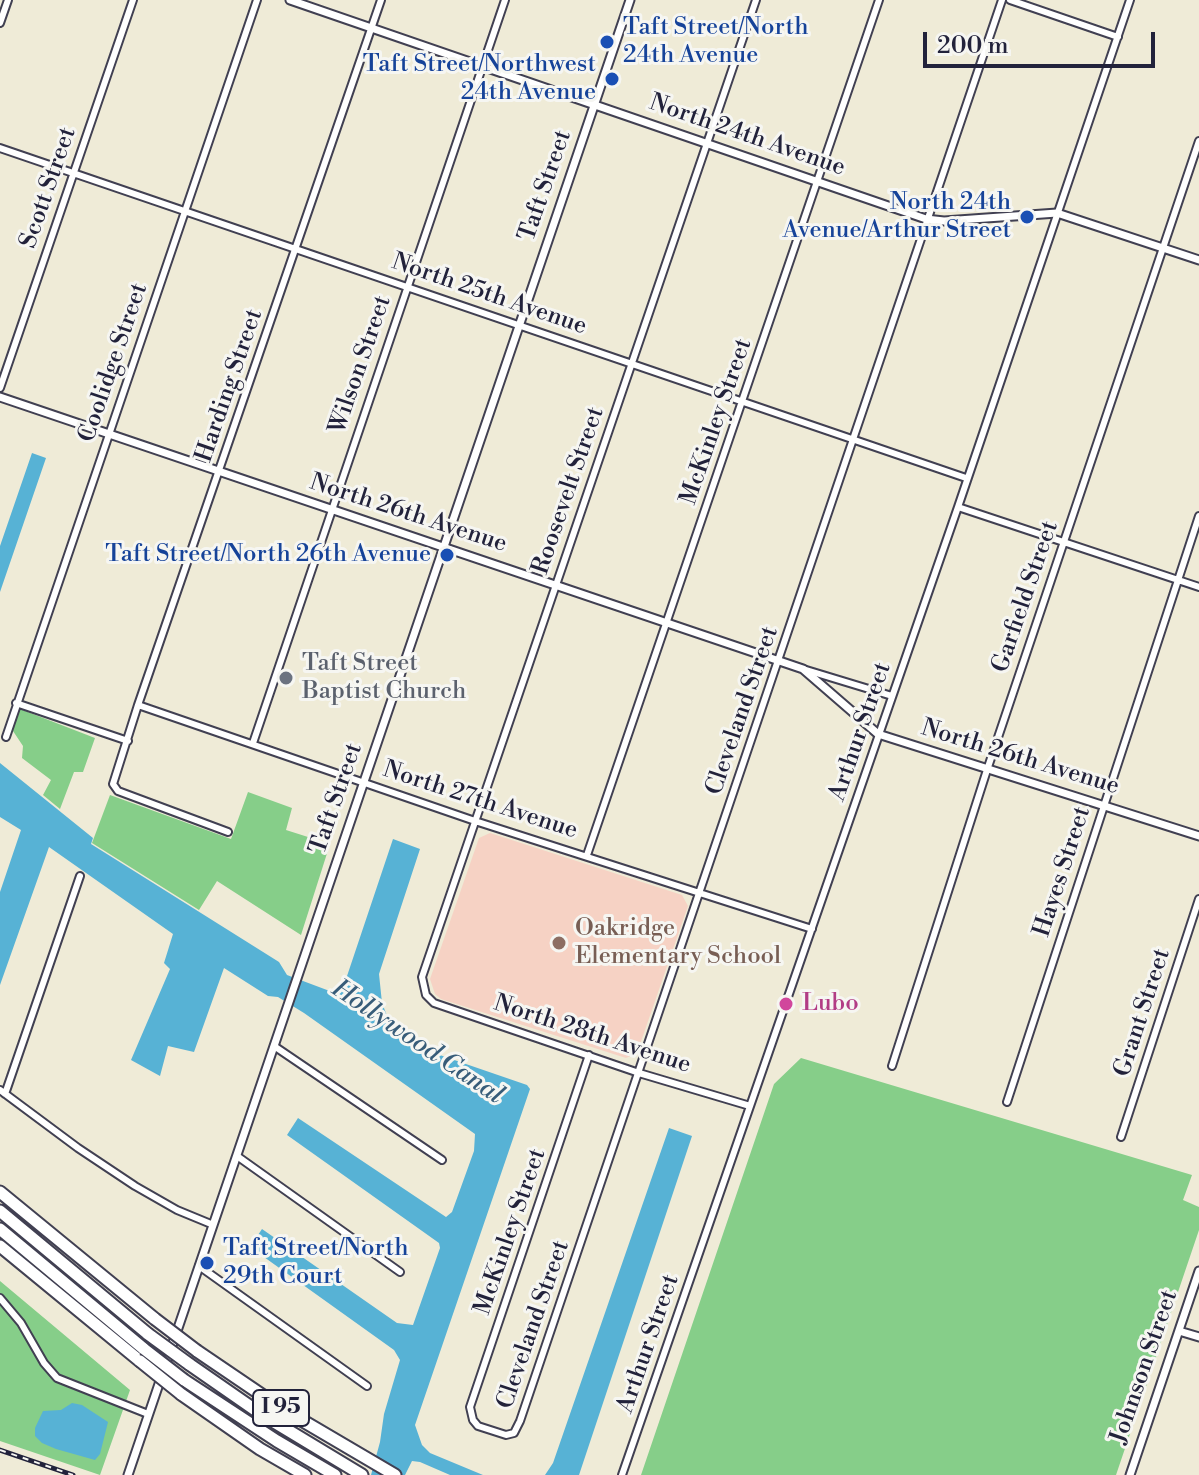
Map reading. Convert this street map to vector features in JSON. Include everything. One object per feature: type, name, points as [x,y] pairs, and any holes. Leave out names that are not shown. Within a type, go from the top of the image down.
[{"type":"highway","name":"I 95","points":[[0,1192],[197,1351],[281,1408],[395,1475]]},
{"type":"highway","points":[[0,1211],[148,1334],[189,1364],[261,1414],[362,1475]]},
{"type":"highway","points":[[0,1229],[142,1355],[335,1475]]},
{"type":"highway","name":"I 95","points":[[0,1246],[142,1355],[181,1394],[260,1449],[305,1475]]},
{"type":"street","points":[[0,23],[8,0]]},
{"type":"street","name":"Scott Street","points":[[0,388],[133,0]]},
{"type":"street","name":"Coolidge Street","points":[[6,737],[257,0]]},
{"type":"street","name":"North 24th Avenue","points":[[290,0],[926,219],[944,221],[1057,213],[1199,260]]},
{"type":"street","name":"Harding Street","points":[[228,832],[118,791],[113,784],[381,0]]},
{"type":"street","name":"Wilson Street","points":[[253,743],[505,0]]},
{"type":"street","name":"Taft Street","points":[[128,1475],[630,0]]},
{"type":"street","name":"Roosevelt Street","points":[[426,995],[422,977],[756,0]]},
{"type":"street","name":"McKinley Street","points":[[587,855],[879,0]]},
{"type":"street","name":"Cleveland Street","points":[[514,1433],[1002,0]]},
{"type":"street","points":[[1010,0],[1118,37]]},
{"type":"street","name":"Arthur Street","points":[[622,1475],[958,507],[1130,0]]},
{"type":"street","name":"Garfield Street","points":[[892,1066],[987,770],[1199,141]]},
{"type":"street","name":"North 25th Avenue","points":[[0,148],[966,478]]},
{"type":"street","name":"North 26th Avenue","points":[[0,397],[779,662],[892,696]]},
{"type":"street","points":[[958,507],[1199,587]]},
{"type":"street","name":"Hayes Street","points":[[1007,1102],[1199,516]]},
{"type":"street","name":"North 26th Avenue","points":[[803,669],[878,734],[1199,836]]},
{"type":"street","points":[[16,703],[128,741]]},
{"type":"street","name":"North 27th Avenue","points":[[138,705],[475,821],[812,929]]},
{"type":"street","points":[[80,876],[2,1092],[135,1186],[177,1210],[211,1224]]},
{"type":"street","name":"Grant Street","points":[[1121,1137],[1199,899]]},
{"type":"street","name":"North 28th Avenue","points":[[426,995],[434,1003],[639,1073],[750,1106]]},
{"type":"street","points":[[274,1046],[442,1160]]},
{"type":"street","name":"McKinley Street","points":[[514,1433],[506,1435],[478,1426],[470,1407],[589,1055]]},
{"type":"street","points":[[237,1156],[400,1272]]},
{"type":"street","points":[[199,1266],[367,1386]]},
{"type":"street","name":"Johnson Street","points":[[1130,1475],[1199,1271]]},
{"type":"street","points":[[0,1298],[21,1323],[44,1363],[57,1378],[148,1414]]},
{"type":"street","points":[[1179,1331],[1199,1337]]},
{"type":"shaded area","name":"Oakridge Elementary School","points":[[490,833],[682,895],[688,906],[637,1053],[626,1058],[441,999],[435,994],[430,979],[479,838]]},
{"type":"green space","points":[[20,709],[95,738],[83,772],[74,772],[60,809],[43,795],[51,780],[22,758],[23,746],[13,731]]},
{"type":"green space","points":[[248,792],[292,808],[286,830],[330,844],[301,935],[217,881],[199,910],[92,843],[110,795],[231,839]]},
{"type":"green space","points":[[801,1058],[1192,1175],[1183,1200],[1199,1207],[1199,1230],[1116,1475],[641,1475],[774,1084]]},
{"type":"green space","points":[[0,1281],[130,1390],[100,1475],[0,1441]]},
{"type":"water","points":[[32,453],[46,458],[0,592],[0,546]]},
{"type":"water","points":[[0,763],[93,838],[91,844],[279,962],[287,975],[335,993],[344,985],[393,839],[420,849],[379,974],[382,1003],[391,1026],[405,1039],[431,1052],[527,1085],[530,1089],[415,1425],[422,1445],[430,1453],[483,1475],[450,1475],[412,1461],[405,1475],[371,1475],[400,1360],[394,1350],[250,1247],[262,1229],[397,1323],[413,1325],[440,1248],[439,1243],[287,1135],[298,1118],[446,1217],[452,1212],[474,1151],[475,1134],[304,1013],[278,997],[268,996],[224,968],[194,1052],[168,1046],[160,1076],[131,1060],[170,969],[164,963],[173,934],[49,847],[0,985],[0,892],[21,830],[0,817]]},
{"type":"water","points":[[669,1128],[692,1136],[579,1475],[545,1475],[553,1463]]},
{"type":"water","points":[[72,1403],[82,1405],[108,1422],[100,1454],[95,1460],[56,1449],[35,1436],[35,1428],[43,1411],[61,1410]]},
{"type":"railway","points":[[0,1450],[73,1475]]},
{"type":"place","name":"Taft Street/North 24th Avenue","points":[[607,42]]},
{"type":"place","name":"Taft Street/Northwest 24th Avenue","points":[[612,79]]},
{"type":"place","name":"North 24th Avenue/Arthur Street","points":[[1027,217]]},
{"type":"place","name":"Taft Street/North 26th Avenue","points":[[447,555]]},
{"type":"place","name":"Taft Street Baptist Church","points":[[286,678]]},
{"type":"place","name":"Oakridge Elementary School","points":[[559,943]]},
{"type":"place","name":"Lubo","points":[[786,1004]]},
{"type":"place","name":"Taft Street/North 29th Court","points":[[207,1263]]},
{"type":"water label","name":"Hollywood Canal","points":[[417,1043]]}]
